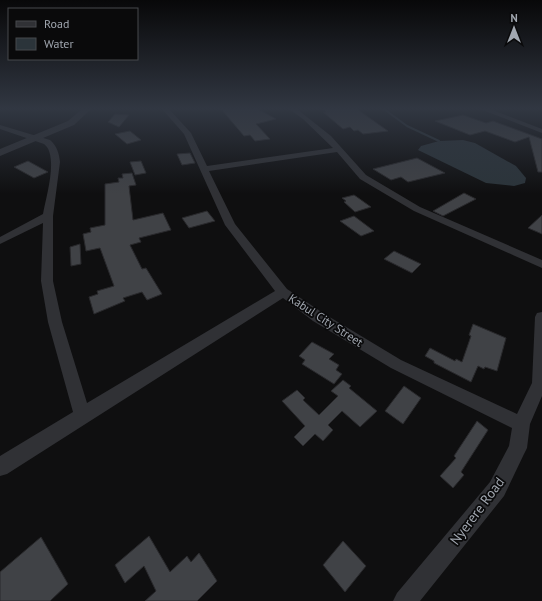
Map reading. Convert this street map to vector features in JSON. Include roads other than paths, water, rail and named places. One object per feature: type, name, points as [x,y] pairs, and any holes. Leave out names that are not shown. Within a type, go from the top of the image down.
[{"type":"street","points":[[31,137],[47,142],[52,146],[55,153],[56,162],[48,216],[47,281],[56,322],[82,415]]},
{"type":"street","points":[[0,153],[41,137]]},
{"type":"street","name":"Kabul City Street","points":[[189,137],[230,225],[284,292],[318,317],[396,364],[521,424]]},
{"type":"street","points":[[327,137],[363,177],[417,209],[542,264]]},
{"type":"street","points":[[203,169],[337,150]]},
{"type":"street","points":[[0,241],[48,216]]},
{"type":"street","points":[[0,467],[82,415],[284,292]]},
{"type":"street","name":"Nyerere Road","points":[[405,601],[497,489],[518,448],[521,424],[540,383],[542,317]]},
{"type":"water","points":[[463,140],[475,143],[516,166],[526,178],[525,183],[514,186],[486,183],[418,150],[421,146],[439,141]]},
{"type":"waterway","points":[[431,137],[439,141]]}]
